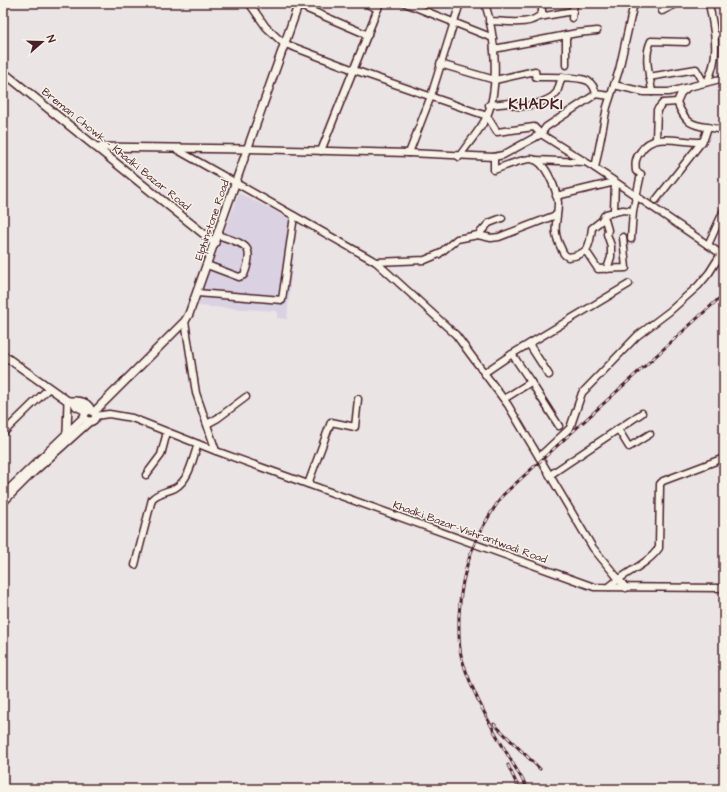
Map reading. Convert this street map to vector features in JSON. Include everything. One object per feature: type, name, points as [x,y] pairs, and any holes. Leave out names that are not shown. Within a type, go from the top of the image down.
[{"type":"main road","name":"Elphinstone Road","points":[[3,502],[185,321],[218,235],[283,43],[298,4]]},
{"type":"main road","name":"Breman Chowk - Khadki Bazar Road","points":[[3,72],[215,243]]},
{"type":"main road","points":[[96,147],[247,149]]},
{"type":"main road","points":[[3,355],[6,361],[49,388],[71,401],[80,401],[89,406],[90,414],[67,432],[3,495]]},
{"type":"main road","points":[[67,432],[71,401]]},
{"type":"street","points":[[249,3],[266,27],[283,43],[354,70],[487,116],[497,132],[534,127],[540,134],[595,168],[722,255],[709,273],[692,291],[637,336],[582,393],[570,428],[539,457]]},
{"type":"street","points":[[321,151],[379,6],[365,3]]},
{"type":"street","points":[[405,3],[493,38]]},
{"type":"street","points":[[408,152],[431,96],[460,3]]},
{"type":"street","points":[[459,157],[487,116],[495,80],[493,38],[487,3]]},
{"type":"street","points":[[539,17],[542,13],[542,3]]},
{"type":"street","points":[[572,18],[574,3]]},
{"type":"street","points":[[595,168],[610,96],[634,3]]},
{"type":"street","points":[[662,11],[678,3]]},
{"type":"street","points":[[706,82],[715,61],[715,36],[708,3]]},
{"type":"street","points":[[298,4],[368,35]]},
{"type":"street","points":[[490,21],[526,21],[539,17],[573,11]]},
{"type":"street","points":[[494,49],[566,35],[597,31]]},
{"type":"street","points":[[715,36],[724,34]]},
{"type":"street","points":[[566,35],[566,65]]},
{"type":"street","points":[[652,92],[649,77],[647,48],[651,41],[686,42]]},
{"type":"street","points":[[440,64],[495,80],[535,71],[536,78],[562,77],[587,80],[595,87],[596,94]]},
{"type":"street","points":[[649,77],[696,69],[706,82]]},
{"type":"street","points":[[489,105],[510,103],[512,105],[526,106],[546,102],[556,93],[562,77]]},
{"type":"street","points":[[614,85],[652,92],[669,92],[724,78]]},
{"type":"street","points":[[677,102],[681,94],[687,88]]},
{"type":"street","points":[[247,149],[408,152],[459,157],[494,157],[503,155],[540,134],[546,126],[596,94],[610,96]]},
{"type":"street","points":[[677,102],[682,113],[693,126],[722,130],[724,137]]},
{"type":"street","points":[[656,139],[657,110],[663,103],[677,102]]},
{"type":"street","points":[[656,200],[702,142],[708,127]]},
{"type":"street","points":[[631,239],[633,211],[641,174],[636,171],[635,161],[645,144],[656,139],[702,142]]},
{"type":"street","points":[[174,148],[376,262],[456,335],[504,399],[593,548],[626,588]]},
{"type":"street","points":[[494,157],[494,170],[530,159],[585,162]]},
{"type":"street","points":[[534,160],[542,165],[556,196],[558,204],[556,215],[556,234],[565,256],[571,257],[586,251],[589,246],[592,228],[604,216],[614,211],[633,211]]},
{"type":"street","points":[[556,196],[615,182]]},
{"type":"street","points":[[614,211],[615,182]]},
{"type":"street","points":[[708,245],[724,210]]},
{"type":"street","points":[[376,262],[425,260],[439,254],[457,239],[478,235],[491,238],[499,237],[556,215]]},
{"type":"street","points":[[197,293],[282,300],[294,216]]},
{"type":"street","points":[[604,216],[611,246],[611,257],[607,269]]},
{"type":"street","points":[[478,235],[489,223],[502,218]]},
{"type":"street","points":[[207,265],[239,277],[244,275],[249,262],[250,254],[247,247],[218,235]]},
{"type":"street","points":[[586,251],[598,269],[626,268],[624,237]]},
{"type":"street","points":[[484,373],[512,354],[629,284]]},
{"type":"street","points":[[185,321],[196,394],[216,452]]},
{"type":"street","points":[[529,344],[550,375]]},
{"type":"street","points":[[512,354],[559,426]]},
{"type":"street","points":[[504,399],[531,382]]},
{"type":"street","points":[[3,433],[49,388]]},
{"type":"street","points":[[207,424],[218,418],[246,397]]},
{"type":"street","points":[[308,484],[331,422],[355,427],[358,399]]},
{"type":"street","points":[[550,475],[642,413]]},
{"type":"street","name":"Khadki Bazar-Vishrantwadi Road","points":[[90,414],[109,414],[132,418],[216,452],[594,587],[724,588]]},
{"type":"street","points":[[618,429],[629,447],[650,434]]},
{"type":"street","points":[[146,475],[161,455],[167,432]]},
{"type":"street","points":[[135,565],[152,499],[157,494],[175,488],[188,476],[198,444]]},
{"type":"street","points":[[609,587],[619,578],[654,554],[659,548],[660,484],[664,480],[724,458]]},
{"type":"shaded area","points":[[239,193],[294,221],[296,225],[287,319],[277,318],[277,311],[196,306]]},
{"type":"railway","points":[[528,789],[483,710],[462,659],[459,643],[460,599],[466,567],[471,552],[493,509],[503,495],[724,294]]},
{"type":"railway","points":[[494,724],[540,769]]},
{"type":"railway","points":[[508,765],[519,789]]},
{"type":"district","name":"KHADKI","points":[[536,104]]}]
